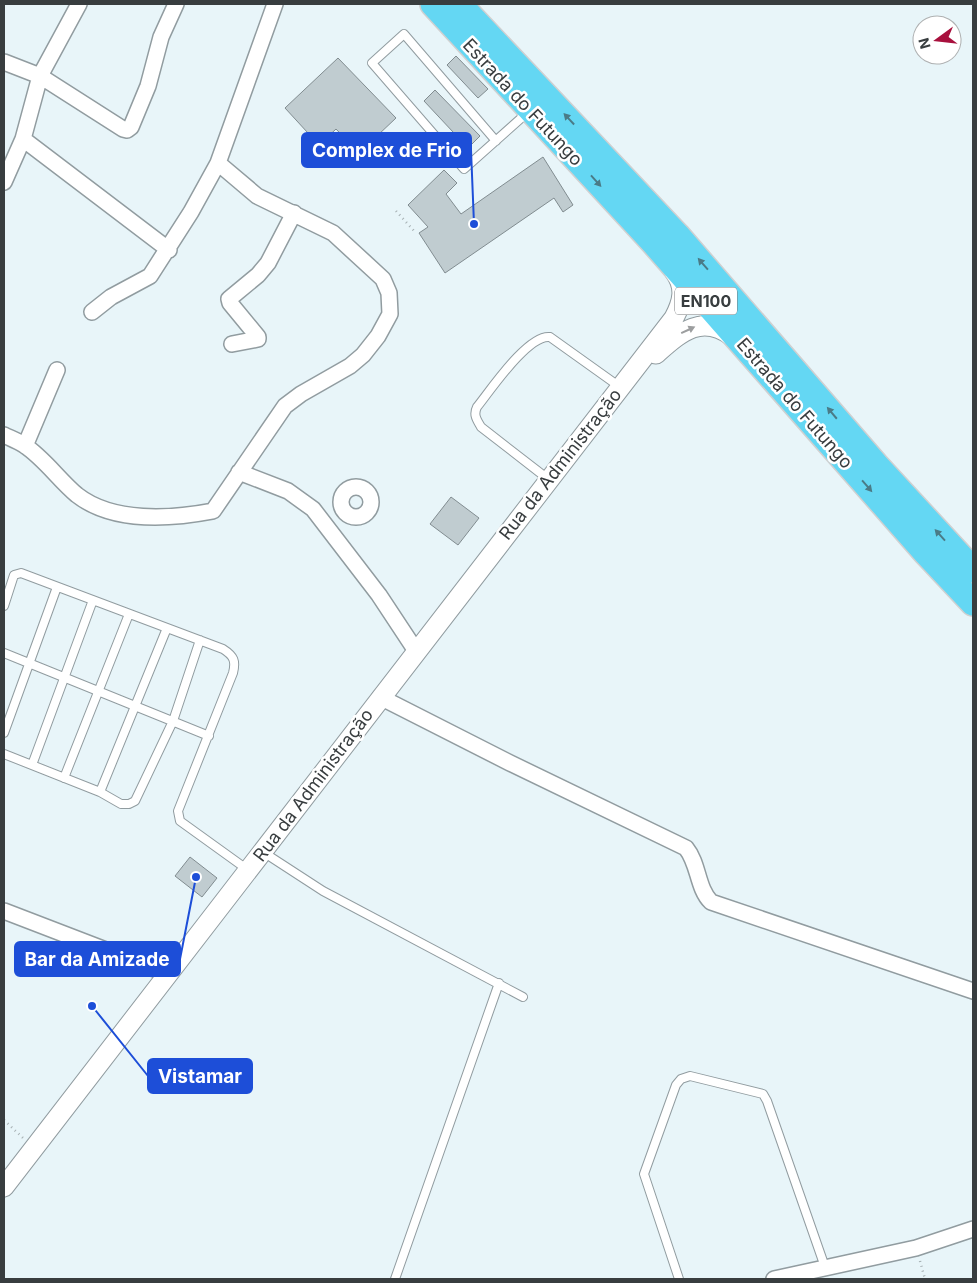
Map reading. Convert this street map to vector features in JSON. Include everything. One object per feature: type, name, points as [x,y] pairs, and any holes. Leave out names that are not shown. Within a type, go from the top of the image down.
[{"type":"highway","name":"Estrada do Futungo","points":[[433,4],[653,242],[926,553],[973,603]]},
{"type":"highway","name":"Estrada do Futungo","points":[[459,4],[677,235],[876,465],[973,570]]},
{"type":"street","points":[[4,182],[23,139],[40,76],[79,4]]},
{"type":"street","points":[[4,62],[40,76],[127,130],[131,127],[148,86],[161,37],[176,4]]},
{"type":"street","points":[[92,312],[111,297],[150,276],[169,250],[218,163],[275,4]]},
{"type":"street","points":[[23,139],[169,250]]},
{"type":"street","points":[[4,435],[25,446],[78,495],[100,508],[119,514],[142,517],[213,511],[286,406],[301,394],[350,366],[363,355],[378,336],[390,314],[389,293],[383,279],[334,233],[256,196],[218,163]]},
{"type":"street","points":[[232,344],[258,339],[258,337],[230,303],[229,299],[258,275],[268,263],[294,213]]},
{"type":"street","points":[[621,385],[674,318],[683,297],[678,276],[653,242]]},
{"type":"street","points":[[621,385],[676,337],[702,325],[712,324],[746,347]]},
{"type":"street","points":[[25,446],[57,370]]},
{"type":"street","name":"Rua da Administração","points":[[4,1187],[621,385]]},
{"type":"street","points":[[239,472],[288,492],[313,510],[379,595],[416,652]]},
{"type":"street","points":[[328,527],[344,512]]},
{"type":"street","points":[[380,697],[510,763],[686,848],[692,855],[705,896],[711,902],[973,991]]},
{"type":"street","points":[[4,911],[168,974]]},
{"type":"street","points":[[774,1279],[916,1248],[973,1228]]},
{"type":"lane","points":[[496,141],[404,34],[372,63],[464,169],[496,141],[530,111]]},
{"type":"lane","points":[[548,480],[481,427],[476,418],[475,411],[477,407],[520,355],[543,337],[550,337],[621,385]]},
{"type":"lane","points":[[4,606],[14,575],[17,573],[200,640],[232,654],[235,662],[209,736],[178,811],[178,817],[180,821],[248,870]]},
{"type":"lane","points":[[4,734],[56,587]]},
{"type":"lane","points":[[32,765],[93,600]]},
{"type":"lane","points":[[64,778],[129,614]]},
{"type":"lane","points":[[100,792],[167,628]]},
{"type":"lane","points":[[4,754],[100,792],[121,804],[135,801],[173,721],[200,640]]},
{"type":"lane","points":[[4,653],[209,736]]},
{"type":"lane","points":[[261,851],[323,891],[523,997]]},
{"type":"lane","points":[[395,1279],[498,983]]},
{"type":"lane","points":[[679,1279],[644,1174],[676,1085],[681,1079],[690,1076],[763,1094],[767,1100],[825,1267]]},
{"type":"path","points":[[396,211],[416,233]]},
{"type":"path","points":[[4,1120],[34,1148]]},
{"type":"path","points":[[916,1248],[925,1279]]},
{"type":"building","points":[[456,56],[488,89],[478,98],[447,65]]},
{"type":"building","points":[[338,58],[396,118],[359,153],[336,129],[319,145],[285,108]]},
{"type":"building","points":[[435,90],[480,136],[468,148],[424,101]]},
{"type":"building","points":[[543,157],[573,205],[563,212],[554,198],[445,273],[419,233],[428,227],[408,205],[444,170],[457,183],[446,194],[461,214]]},
{"type":"building","points":[[451,497],[479,518],[458,545],[430,524]]},
{"type":"building","points":[[190,857],[217,878],[202,897],[175,876]]},
{"type":"place","name":"Complex de Frio","points":[[474,224]]},
{"type":"place","name":"Bar da Amizade","points":[[196,877]]},
{"type":"place","name":"Vistamar","points":[[92,1006]]}]
